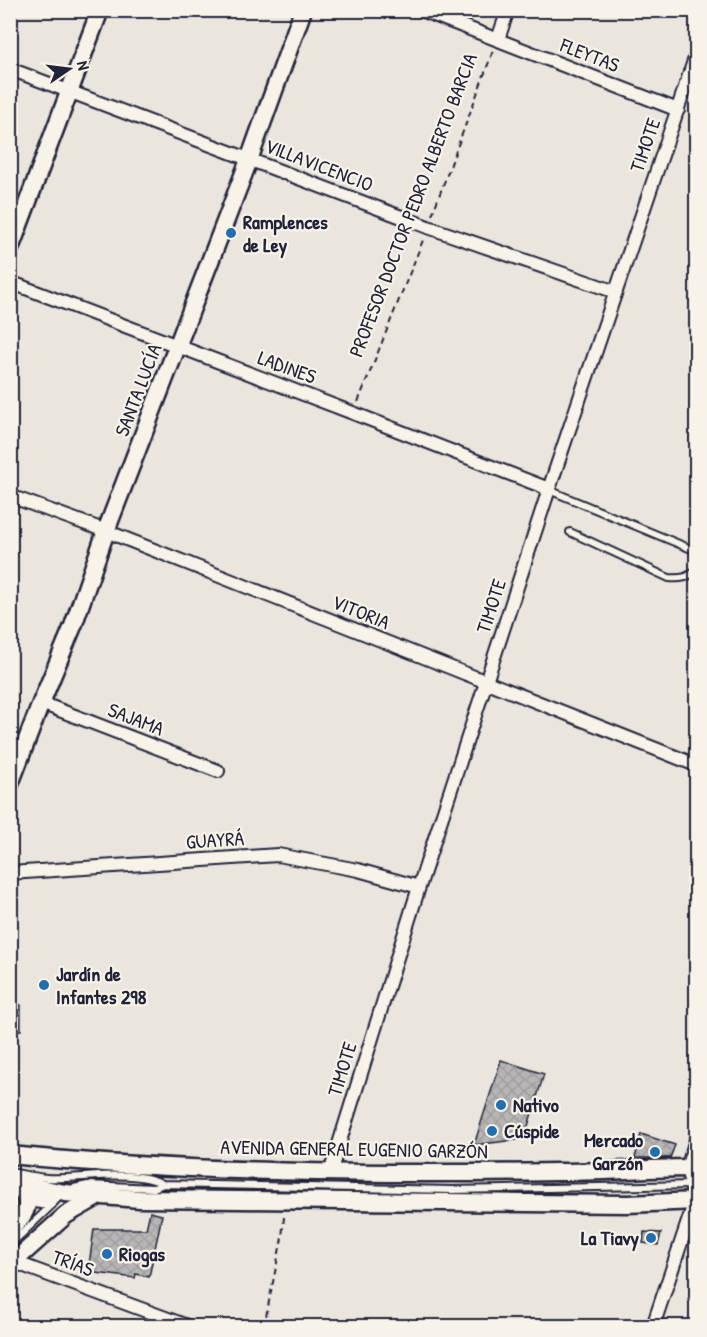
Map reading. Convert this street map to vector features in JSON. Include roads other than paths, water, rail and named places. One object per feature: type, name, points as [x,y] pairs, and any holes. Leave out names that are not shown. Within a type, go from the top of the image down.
[{"type":"main road","points":[[10,249],[100,10]]},
{"type":"main road","name":"SANTA LUCÍA","points":[[10,784],[73,626],[106,531],[249,160],[303,10]]},
{"type":"main road","name":"AVENIDA GENERAL EUGENIO GARZÓN","points":[[10,1155],[133,1166],[330,1173],[556,1172],[692,1168]]},
{"type":"main road","points":[[10,1230],[25,1213],[27,1207],[25,1195],[13,1179]]},
{"type":"main road","name":"AVENIDA GENERAL EUGENIO GARZÓN","points":[[13,1179],[64,1193],[99,1196],[284,1202],[628,1204],[695,1193]]},
{"type":"main road","points":[[12,1257],[58,1221],[99,1196]]},
{"type":"street","name":"FLEYTAS","points":[[421,10],[678,110]]},
{"type":"street","name":"PROFESOR DOCTOR PEDRO ALBERTO BARCIA","points":[[498,39],[508,10]]},
{"type":"street","name":"TIMOTE","points":[[330,1173],[419,887],[549,489],[696,55]]},
{"type":"street","name":"VILLAVICENCIO","points":[[10,69],[428,227],[616,292]]},
{"type":"street","name":"LADINES","points":[[10,282],[549,489]]},
{"type":"street","name":"VITORIA","points":[[10,496],[106,531],[696,765]]},
{"type":"street","name":"SAJAMA","points":[[41,703],[218,771]]},
{"type":"street","name":"GUAYRÁ","points":[[10,873],[278,855],[358,870],[419,887]]},
{"type":"street","points":[[653,1326],[695,1193],[692,1168],[696,1140]]},
{"type":"street","name":"TRÍAS","points":[[12,1257],[187,1326]]},
{"type":"lane","points":[[549,489],[696,550]]},
{"type":"lane","points":[[570,532],[669,578],[681,579],[696,570]]},
{"type":"lane","name":"AVENIDA GENERAL EUGENIO GARZÓN","points":[[13,1179],[100,1175],[154,1179],[163,1184]]},
{"type":"lane","name":"AVENIDA GENERAL EUGENIO GARZÓN","points":[[64,1193],[88,1185],[154,1188],[163,1184],[695,1193]]},
{"type":"lane","points":[[12,1257],[64,1193]]},
{"type":"place","name":"Ramplences de Ley","points":[[231,233]]},
{"type":"place","name":"Jardín de Infantes 298","points":[[44,985]]},
{"type":"place","name":"Nativo","points":[[501,1105]]},
{"type":"place","name":"Cúspide","points":[[492,1131]]},
{"type":"place","name":"Mercado Garzón","points":[[655,1152]]},
{"type":"place","name":"La Tiavy","points":[[651,1238]]},
{"type":"place","name":"Riogas","points":[[107,1254]]}]
